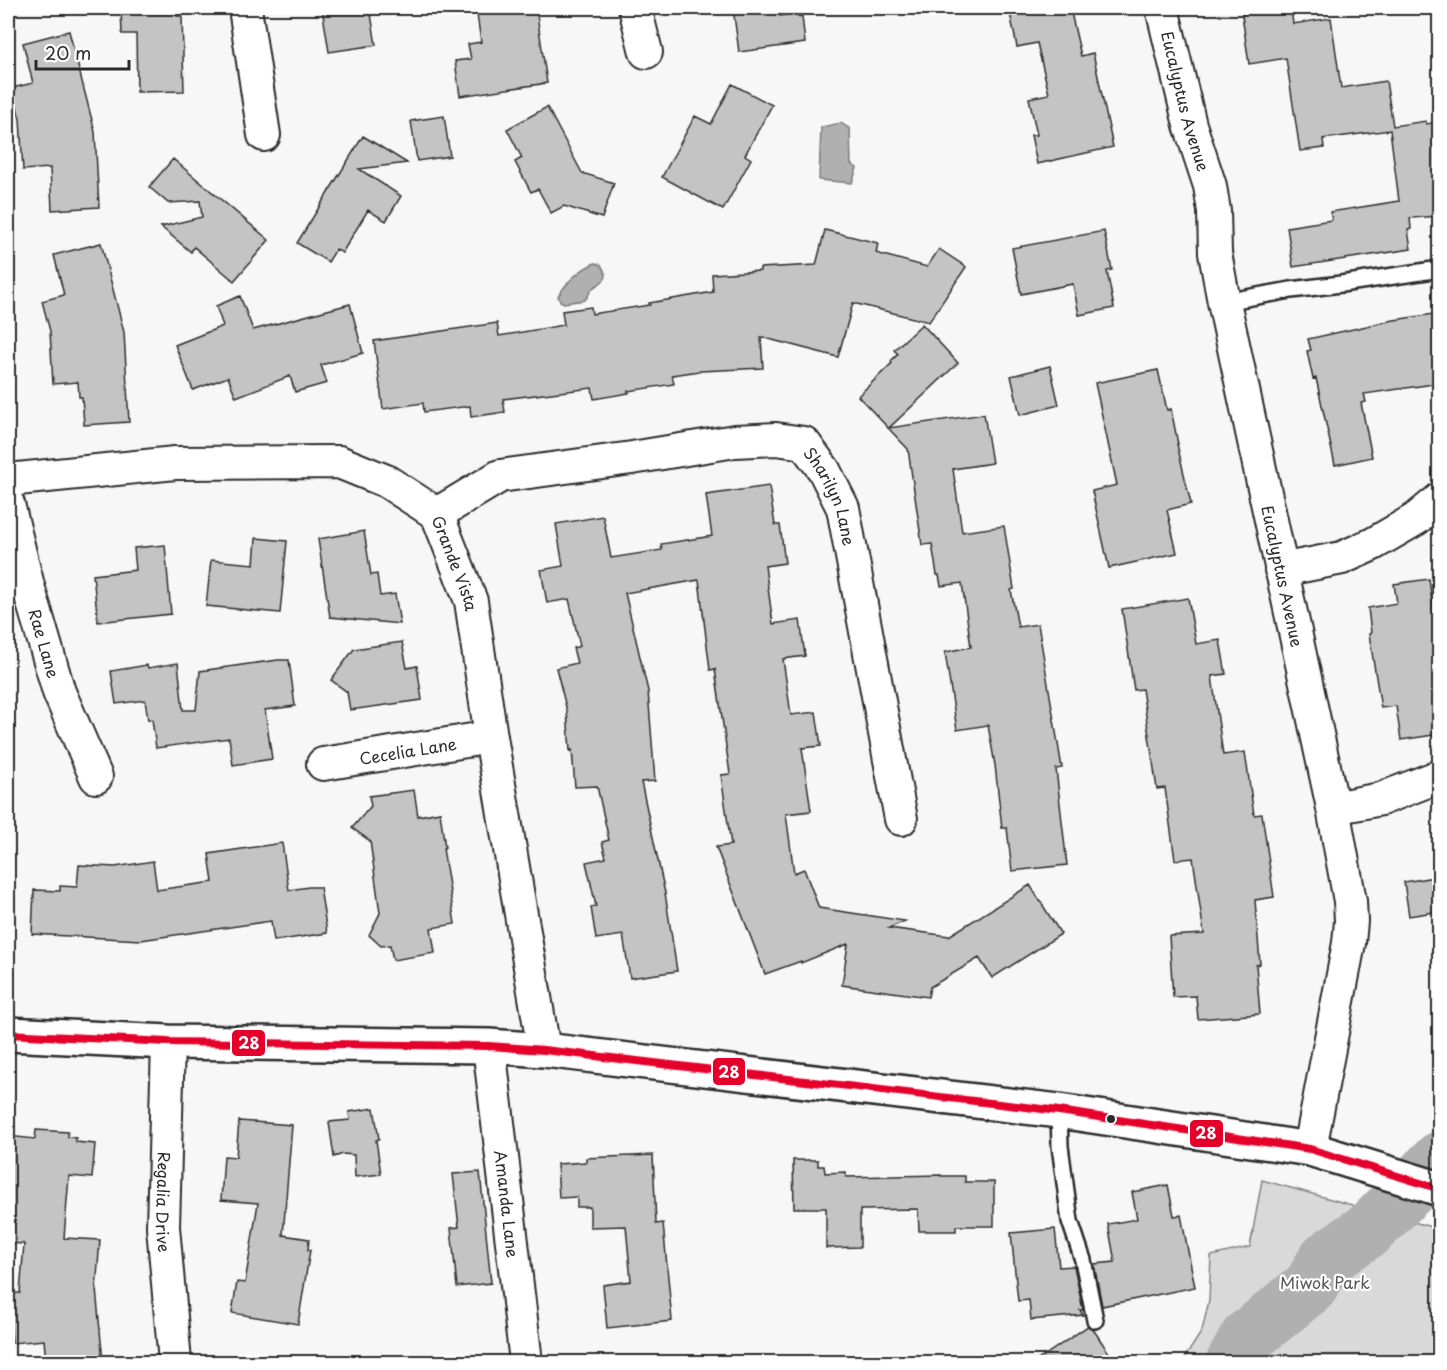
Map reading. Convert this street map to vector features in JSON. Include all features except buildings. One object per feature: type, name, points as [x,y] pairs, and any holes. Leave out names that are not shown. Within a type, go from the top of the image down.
[{"type":"main road","points":[[8,1035],[168,1042],[489,1046],[544,1050],[1059,1111],[1310,1149],[1440,1189]]},
{"type":"street","points":[[245,8],[264,135]]},
{"type":"street","points":[[635,8],[646,52]]},
{"type":"street","name":"Eucalyptus Avenue","points":[[1162,8],[1190,125],[1210,186],[1214,211],[1215,253],[1224,302],[1333,808],[1350,901],[1351,921],[1347,954],[1310,1149]]},
{"type":"street","name":"Sharilyn Lane","points":[[437,514],[500,476],[735,441],[776,439],[804,443],[824,471],[843,508],[901,819]]},
{"type":"street","name":"Grande Vista","points":[[8,480],[175,463],[339,462],[386,481],[437,514],[471,601],[491,737],[544,1050]]},
{"type":"street","points":[[1281,570],[1342,558],[1373,544],[1416,519],[1440,499]]},
{"type":"street","name":"Rae Lane","points":[[8,504],[28,586],[59,692],[96,777]]},
{"type":"street","name":"Cecelia Lane","points":[[323,764],[491,737]]},
{"type":"street","points":[[1333,808],[1382,799],[1440,776]]},
{"type":"street","name":"Regalia Drive","points":[[168,1042],[163,1227],[175,1362]]},
{"type":"street","name":"Amanda Lane","points":[[489,1046],[526,1362]]},
{"type":"lane","points":[[1224,302],[1440,269]]},
{"type":"lane","points":[[1059,1111],[1060,1146],[1070,1221],[1083,1260],[1095,1320]]},
{"type":"green space","name":"Miwok Park","points":[[1262,1180],[1439,1229],[1439,1362],[1182,1362],[1202,1331],[1209,1300],[1211,1256],[1250,1247]]},
{"type":"shaded area","points":[[841,123],[850,129],[851,164],[857,168],[852,183],[819,180],[821,127]]},
{"type":"shaded area","points":[[595,263],[601,265],[606,274],[605,279],[593,288],[585,300],[564,303],[560,301],[558,296],[569,281]]},
{"type":"waterway","points":[[1234,1362],[1248,1337],[1311,1286],[1326,1259],[1370,1229],[1440,1159]]},
{"type":"transit line","name":"28","points":[[8,1034],[168,1042],[489,1046],[544,1050],[1059,1111],[1310,1149],[1440,1189]]}]
